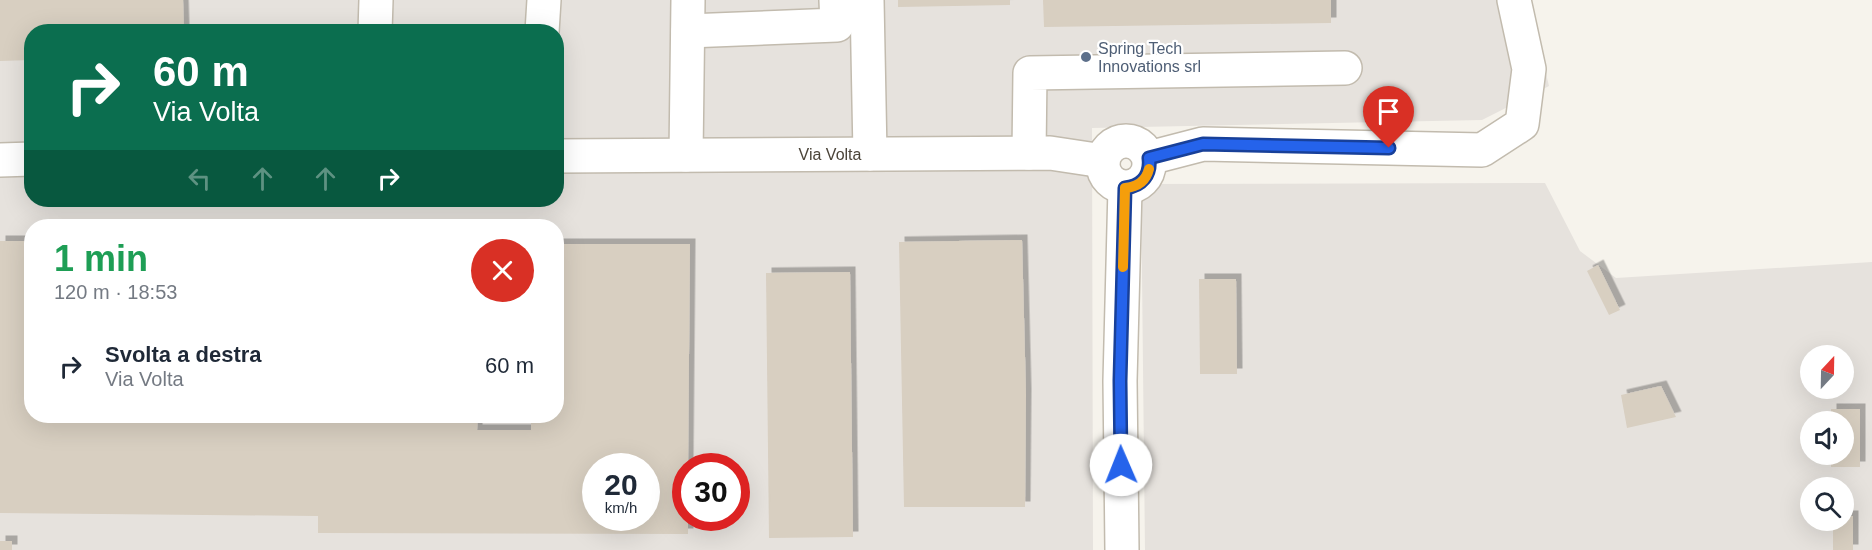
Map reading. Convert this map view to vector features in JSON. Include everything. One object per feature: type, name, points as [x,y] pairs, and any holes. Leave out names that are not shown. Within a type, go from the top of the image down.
[{"type":"street","points":[[375,24],[376,0]]},
{"type":"street","points":[[542,24],[544,0]]},
{"type":"street","points":[[686,155],[688,16],[837,24],[836,0]]},
{"type":"street","points":[[867,0],[870,154]]},
{"type":"street","points":[[1149,158],[1203,144],[1482,150],[1522,124],[1529,69],[1514,0]]},
{"type":"street","points":[[1029,153],[1030,73],[1345,68]]},
{"type":"street","points":[[1120,141],[1138,144],[1149,158],[1148,173],[1144,179],[1132,187],[1115,186],[1107,179],[1103,170],[1102,161],[1106,152],[1120,141]]},
{"type":"street","name":"Via Volta","points":[[564,156],[1050,153],[1102,161]]},
{"type":"street","points":[[0,160],[24,159]]},
{"type":"street","points":[[1122,550],[1120,381],[1125,188]]},
{"type":"shaded area","points":[[0,0],[1528,0],[1549,86],[1482,120],[1092,128],[1093,550],[0,550]]},
{"type":"shaded area","points":[[1545,183],[1580,251],[1616,278],[1872,262],[1872,550],[1145,550],[1141,184]]},
{"type":"building","points":[[0,0],[183,0],[184,24],[24,24],[24,60],[0,61]]},
{"type":"building","points":[[898,0],[1010,0],[1010,5],[898,7]]},
{"type":"building","points":[[1043,0],[1331,0],[1331,23],[1044,27]]},
{"type":"building","points":[[1022,240],[1026,394],[1025,507],[904,507],[899,242]]},
{"type":"building","points":[[0,241],[24,241],[24,423],[478,423],[477,430],[531,430],[531,423],[564,423],[564,244],[690,244],[688,453],[672,453],[672,531],[688,531],[688,534],[318,533],[318,516],[0,513]]},
{"type":"building","points":[[1598,265],[1620,310],[1609,315],[1587,271]]},
{"type":"building","points":[[850,272],[853,537],[769,538],[766,273]]},
{"type":"building","points":[[1199,279],[1236,279],[1237,374],[1200,374]]},
{"type":"building","points":[[1661,386],[1676,417],[1627,428],[1621,395]]},
{"type":"building","points":[[1831,409],[1860,409],[1860,467],[1831,467],[1831,465],[1854,465],[1854,411],[1831,411]]},
{"type":"building","points":[[1833,531],[1853,531],[1853,550],[1833,550]]},
{"type":"building","points":[[0,541],[12,541],[12,550],[0,550]]},
{"type":"slow traffic","points":[[1123,267],[1125,188],[1139,184],[1149,169]]},
{"type":"place","name":"Spring Tech Innovations srl","points":[[1086,57]]},
{"type":"route","points":[[1121,465],[1120,381],[1125,188],[1139,184],[1144,179],[1150,165],[1149,158],[1203,144],[1389,148]]}]
